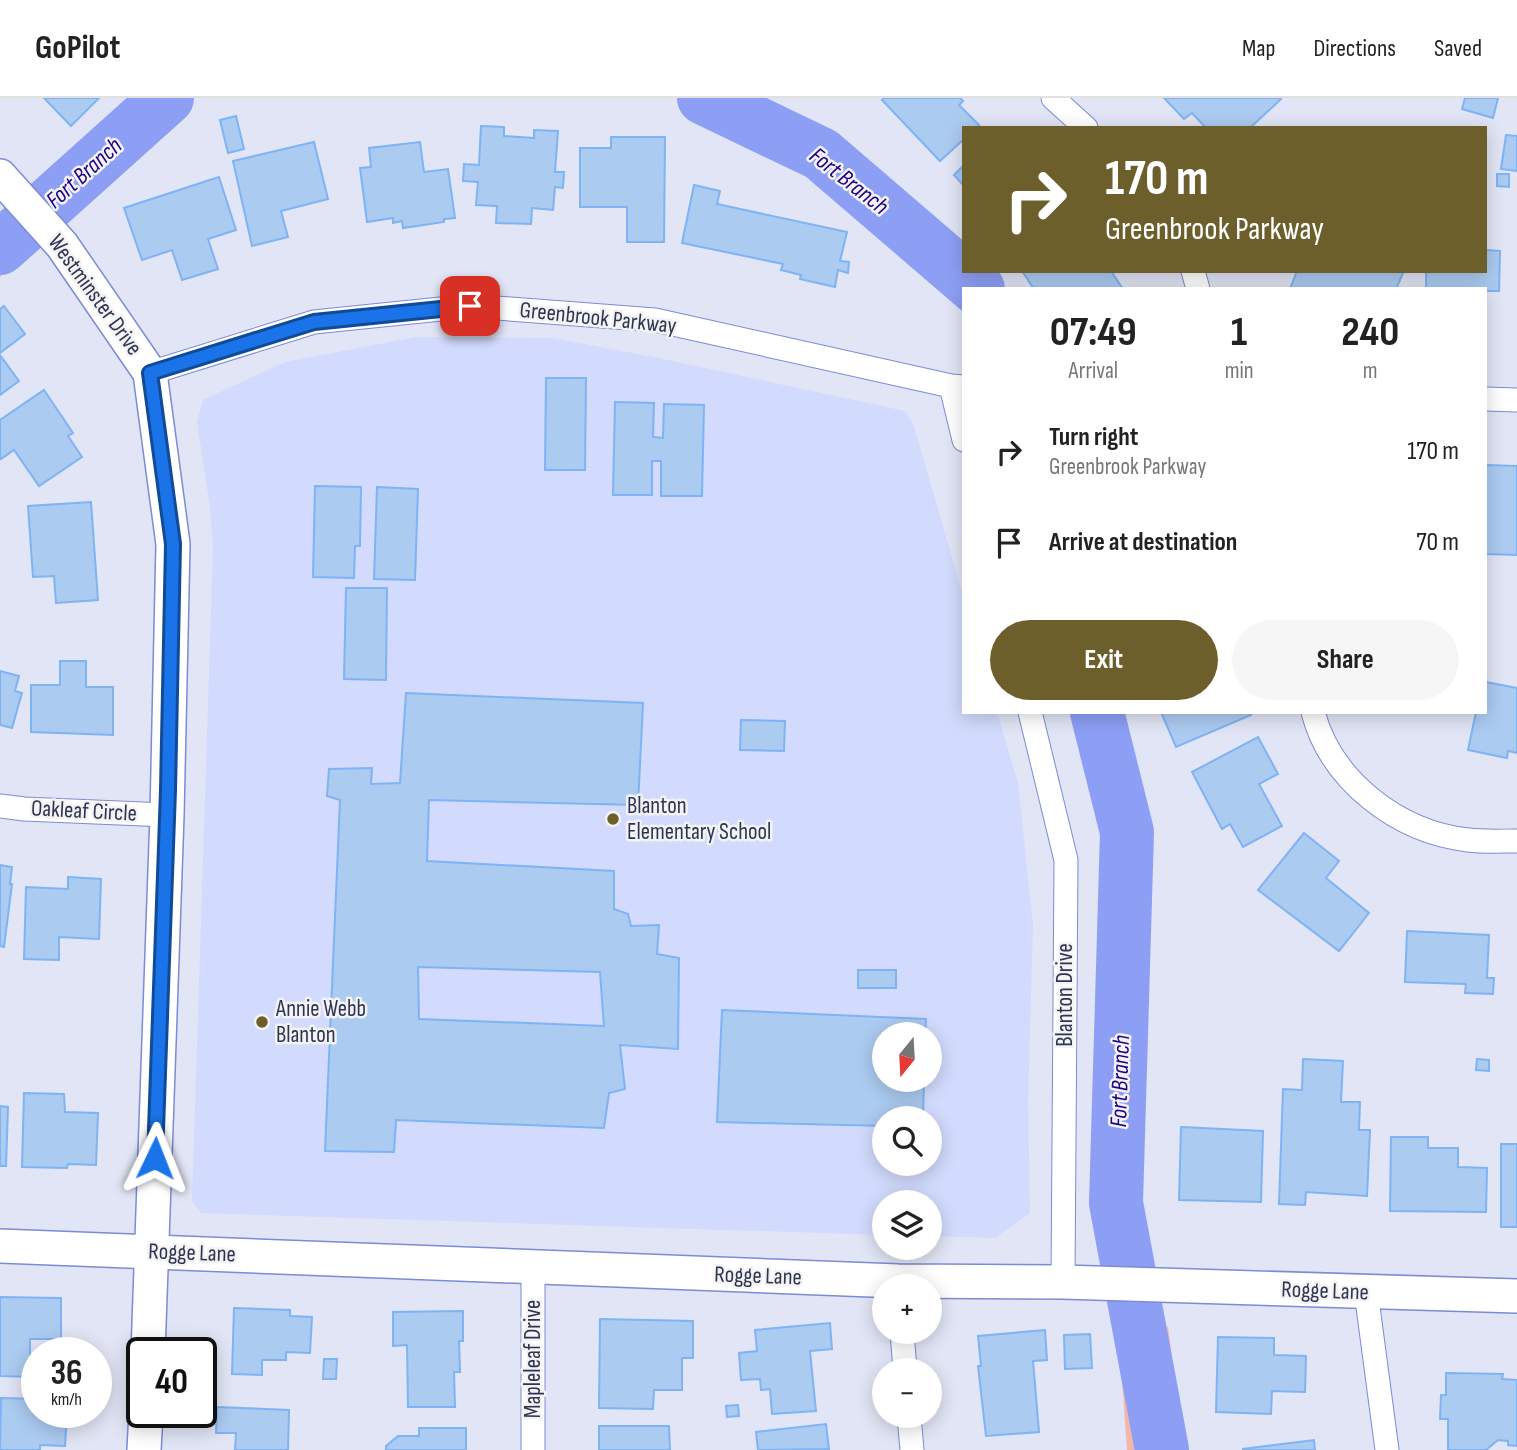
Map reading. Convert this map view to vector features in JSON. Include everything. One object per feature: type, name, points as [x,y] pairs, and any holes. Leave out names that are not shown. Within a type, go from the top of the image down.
[{"type":"street","points":[[1053,98],[1084,126]]},
{"type":"street","name":"Westminster Drive","points":[[7,183],[62,245],[150,373],[173,544],[167,815],[148,1337]]},
{"type":"street","name":"Greenbrook Parkway","points":[[150,373],[314,322],[470,306],[655,320],[958,386]]},
{"type":"street","points":[[958,386],[962,422]]},
{"type":"street","points":[[1487,399],[1517,400]]},
{"type":"street","name":"Blanton Drive","points":[[1030,714],[1066,860],[1063,1282]]},
{"type":"street","points":[[1313,714],[1317,729],[1342,773],[1376,804],[1420,827],[1466,840],[1517,841]]},
{"type":"street","name":"Oakleaf Circle","points":[[0,806],[167,815]]},
{"type":"street","name":"Rogge Lane","points":[[0,1246],[872,1283]]},
{"type":"street","name":"Mapleleaf Drive","points":[[533,1268],[533,1450]]},
{"type":"street","name":"Rogge Lane","points":[[942,1283],[1111,1283],[1517,1296]]},
{"type":"street","points":[[1366,1292],[1387,1450]]},
{"type":"street","points":[[144,1450],[145,1428]]},
{"type":"street","points":[[910,1428],[912,1450]]},
{"type":"shaded area","points":[[0,235],[21,258],[0,277]]},
{"type":"shaded area","name":"Blanton Elementary School","points":[[416,337],[552,338],[905,411],[914,426],[962,592],[962,714],[998,714],[1018,783],[1033,925],[1028,1102],[1030,1213],[995,1238],[942,1236],[942,1190],[872,1190],[872,1235],[201,1213],[192,1201],[213,549],[210,508],[197,422],[203,400],[285,362]]},
{"type":"shaded area","points":[[1118,1322],[1168,1327],[1184,1450],[1127,1450]]},
{"type":"building","points":[[44,98],[99,98],[71,126]]},
{"type":"building","points":[[960,98],[963,101],[959,105],[979,125],[962,126],[962,141],[940,161],[882,100]]},
{"type":"building","points":[[1164,98],[1281,98],[1252,126],[1204,126],[1192,113],[1184,119]]},
{"type":"building","points":[[1465,98],[1498,98],[1493,118],[1462,109]]},
{"type":"building","points":[[236,116],[244,149],[228,153],[220,120]]},
{"type":"building","points":[[481,126],[504,127],[504,136],[534,138],[534,130],[558,131],[555,172],[564,172],[563,188],[555,187],[553,210],[532,208],[531,224],[496,223],[497,206],[476,205],[478,182],[463,181],[464,164],[479,165]]},
{"type":"building","points":[[1506,135],[1517,136],[1517,171],[1501,169]]},
{"type":"building","points":[[611,137],[665,137],[664,242],[627,242],[627,207],[580,207],[580,148],[611,148]]},
{"type":"building","points":[[314,142],[328,199],[281,211],[288,237],[252,246],[233,161]]},
{"type":"building","points":[[420,142],[424,172],[448,169],[455,218],[403,228],[402,221],[393,223],[393,218],[367,222],[360,168],[371,167],[369,148]]},
{"type":"building","points":[[962,167],[962,184],[954,175]]},
{"type":"building","points":[[1497,174],[1509,174],[1509,187],[1497,186]]},
{"type":"building","points":[[219,177],[236,230],[208,239],[218,269],[182,280],[172,250],[142,260],[124,208]]},
{"type":"building","points":[[694,185],[720,191],[717,204],[847,232],[840,261],[849,262],[848,273],[838,270],[835,287],[800,279],[801,275],[781,270],[783,264],[682,243]]},
{"type":"building","points":[[1487,250],[1500,251],[1499,291],[1487,291],[1487,287],[1426,287],[1426,273],[1487,273]]},
{"type":"building","points":[[1023,273],[1112,273],[1122,287],[1033,287]]},
{"type":"building","points":[[1296,273],[1403,273],[1397,287],[1291,287]]},
{"type":"building","points":[[4,306],[25,334],[0,353],[0,309]]},
{"type":"building","points":[[0,355],[19,381],[0,395]]},
{"type":"building","points":[[546,378],[586,378],[585,470],[545,470]]},
{"type":"building","points":[[44,390],[73,433],[68,436],[82,457],[39,486],[14,450],[1,459],[0,420]]},
{"type":"building","points":[[615,402],[654,403],[653,437],[663,438],[664,404],[704,405],[702,496],[661,496],[661,461],[652,461],[652,495],[613,495]]},
{"type":"building","points":[[1487,465],[1517,466],[1517,555],[1487,554]]},
{"type":"building","points":[[315,486],[361,487],[360,546],[355,546],[354,578],[313,577]]},
{"type":"building","points":[[377,487],[418,489],[415,580],[374,579]]},
{"type":"building","points":[[91,502],[98,600],[56,603],[54,576],[33,577],[28,506]]},
{"type":"building","points":[[346,588],[387,588],[386,680],[344,679]]},
{"type":"building","points":[[60,661],[86,661],[86,687],[113,687],[113,735],[31,732],[31,685],[60,685]]},
{"type":"building","points":[[0,671],[19,676],[15,691],[22,693],[12,728],[0,725]]},
{"type":"building","points":[[1487,682],[1517,688],[1517,753],[1508,751],[1507,758],[1468,750],[1476,714],[1487,714]]},
{"type":"building","points":[[406,693],[643,703],[638,805],[429,800],[427,861],[614,871],[614,909],[628,914],[631,926],[659,925],[657,954],[679,958],[678,1049],[620,1045],[625,1089],[609,1093],[604,1128],[396,1120],[394,1152],[325,1151],[340,800],[327,796],[329,769],[372,768],[371,784],[400,783]],"holes":[[[418,967],[600,972],[604,1026],[419,1019]]]},
{"type":"building","points":[[1162,714],[1251,714],[1251,715],[1176,747]]},
{"type":"building","points":[[741,720],[785,721],[784,751],[740,750]]},
{"type":"building","points":[[1258,737],[1278,774],[1259,784],[1282,826],[1243,847],[1230,824],[1222,829],[1192,772]]},
{"type":"building","points":[[1304,833],[1339,861],[1326,878],[1369,913],[1339,951],[1258,890]]},
{"type":"building","points":[[0,865],[12,867],[4,947],[0,946]]},
{"type":"building","points":[[68,877],[101,879],[99,939],[59,937],[59,960],[24,959],[26,887],[68,889]]},
{"type":"building","points":[[1407,931],[1489,935],[1487,978],[1494,978],[1493,994],[1465,993],[1466,984],[1405,982]]},
{"type":"building","points":[[858,970],[896,970],[896,988],[858,988]]},
{"type":"building","points":[[722,1010],[926,1019],[926,1022],[872,1022],[872,1092],[924,1092],[923,1106],[872,1106],[872,1126],[717,1122]]},
{"type":"building","points":[[1303,1059],[1343,1061],[1341,1102],[1360,1102],[1359,1130],[1370,1130],[1367,1196],[1306,1192],[1305,1205],[1279,1204],[1283,1089],[1302,1090]]},
{"type":"building","points":[[1477,1059],[1489,1060],[1489,1071],[1476,1070]]},
{"type":"building","points":[[24,1093],[64,1094],[65,1112],[98,1113],[96,1165],[68,1164],[67,1168],[22,1167]]},
{"type":"building","points":[[0,1106],[8,1107],[6,1166],[0,1166]]},
{"type":"building","points":[[1181,1127],[1263,1131],[1261,1202],[1179,1200]]},
{"type":"building","points":[[1391,1137],[1428,1137],[1428,1148],[1458,1148],[1458,1167],[1487,1168],[1486,1212],[1390,1211]]},
{"type":"building","points":[[1501,1144],[1517,1144],[1517,1227],[1501,1227]]},
{"type":"building","points":[[0,1297],[61,1298],[61,1337],[21,1337],[21,1377],[0,1376]]},
{"type":"building","points":[[234,1308],[290,1310],[290,1316],[312,1317],[310,1353],[286,1352],[286,1360],[262,1360],[262,1375],[232,1374]]},
{"type":"building","points":[[463,1311],[463,1341],[459,1341],[460,1372],[454,1372],[455,1407],[408,1407],[407,1345],[393,1346],[393,1312]]},
{"type":"building","points":[[600,1319],[693,1321],[693,1358],[682,1358],[682,1390],[654,1390],[653,1409],[599,1408]]},
{"type":"building","points":[[830,1323],[832,1349],[810,1351],[816,1411],[772,1414],[770,1389],[761,1390],[760,1379],[741,1380],[739,1353],[757,1351],[755,1330]]},
{"type":"building","points":[[1045,1330],[1047,1360],[1033,1361],[1039,1432],[986,1436],[978,1366],[981,1366],[978,1336]]},
{"type":"building","points":[[1090,1334],[1092,1368],[1065,1369],[1064,1335]]},
{"type":"building","points":[[1218,1337],[1274,1338],[1274,1355],[1306,1356],[1305,1392],[1272,1391],[1271,1414],[1216,1412]]},
{"type":"building","points":[[324,1359],[337,1359],[336,1379],[323,1379]]},
{"type":"building","points":[[1446,1373],[1503,1374],[1502,1379],[1517,1380],[1517,1446],[1498,1440],[1486,1450],[1448,1450],[1448,1419],[1440,1419],[1441,1395],[1446,1395]]},
{"type":"building","points":[[1,1398],[21,1399],[21,1428],[66,1428],[65,1446],[40,1445],[40,1450],[0,1450]]},
{"type":"building","points":[[738,1405],[739,1416],[727,1417],[726,1406]]},
{"type":"building","points":[[217,1407],[289,1410],[288,1450],[235,1450],[236,1433],[216,1433]]},
{"type":"building","points":[[826,1424],[829,1449],[758,1450],[756,1432]]},
{"type":"building","points":[[599,1426],[669,1426],[670,1450],[599,1450]]},
{"type":"building","points":[[419,1428],[466,1428],[466,1450],[386,1450],[386,1446],[398,1436],[419,1436]]},
{"type":"building","points":[[1314,1440],[1315,1450],[1243,1450],[1243,1449]]},
{"type":"waterway","name":"Fort Branch","points":[[0,248],[167,98]]},
{"type":"waterway","name":"Fort Branch","points":[[704,98],[821,154],[976,287]]},
{"type":"waterway","name":"Fort Branch","points":[[1098,714],[1127,832],[1116,1203],[1162,1450]]},
{"type":"place","name":"Blanton Elementary School","points":[[613,819]]},
{"type":"place","name":"Annie Webb Blanton","points":[[262,1022]]},
{"type":"route","points":[[155,1158],[168,790],[173,544],[150,373],[314,322],[470,306]]}]
